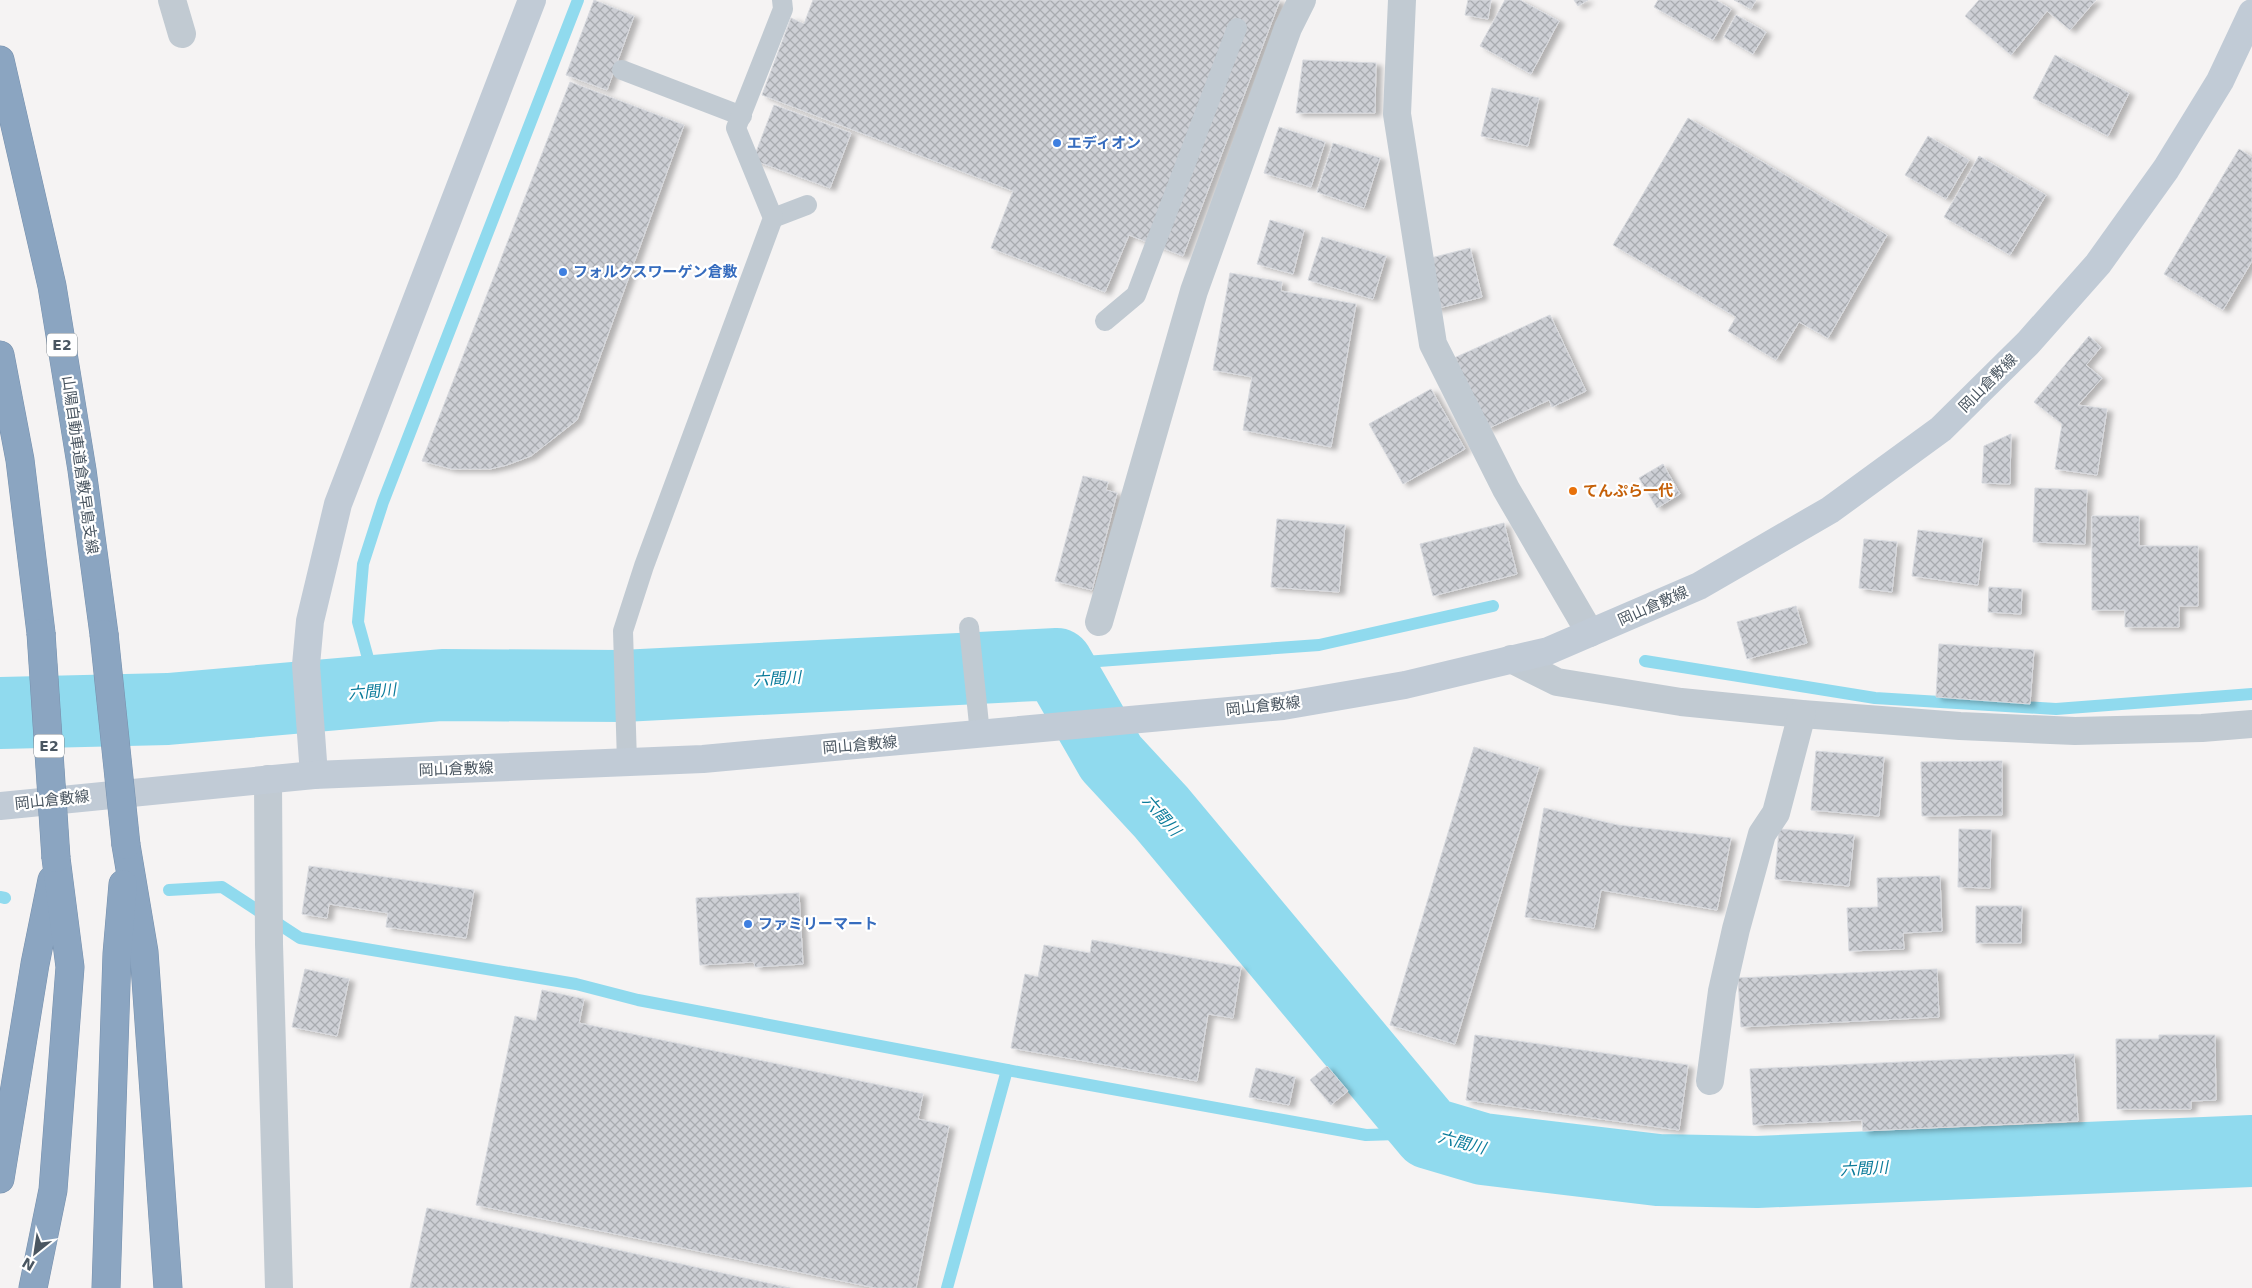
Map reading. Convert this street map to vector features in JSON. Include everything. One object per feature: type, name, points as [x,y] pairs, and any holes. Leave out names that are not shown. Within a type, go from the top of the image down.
[{"type":"highway","name":"山陽自動車道倉敷早島支線","points":[[0,60],[52,286],[82,470],[104,634],[126,845]]},
{"type":"highway","name":"E2","points":[[0,355],[20,460],[41,633],[56,858]]},
{"type":"highway","points":[[106,1288],[117,954],[126,845]]},
{"type":"highway","points":[[126,845],[144,952],[168,1288]]},
{"type":"highway","points":[[0,1179],[35,964],[56,858]]},
{"type":"highway","points":[[32,1288],[53,1190],[70,967],[56,858]]},
{"type":"main road","points":[[314,775],[306,665],[310,621],[338,504],[532,0]]},
{"type":"main road","name":"岡山倉敷線","points":[[0,806],[268,778],[702,759],[1282,706],[1405,686],[1548,651],[1699,586],[1830,510],[1941,429],[2028,343],[2098,264],[2166,169],[2220,81],[2252,13]]},
{"type":"street","points":[[172,0],[182,34]]},
{"type":"street","points":[[1099,622],[1194,291],[1288,28],[1302,0]]},
{"type":"street","points":[[1402,0],[1397,114],[1433,344],[1506,489],[1590,633]]},
{"type":"street","points":[[1511,659],[1557,682],[1682,702],[1802,714],[1960,726],[2075,731],[2202,728],[2252,724]]},
{"type":"street","points":[[1710,1081],[1722,990],[1736,929],[1762,834],[1776,813],[1802,714]]},
{"type":"street","points":[[268,778],[270,944],[279,1288]]},
{"type":"lane","points":[[627,762],[623,631],[644,566],[773,218],[736,128],[784,9],[782,0]]},
{"type":"lane","points":[[1105,321],[1136,294],[1237,28]]},
{"type":"lane","points":[[622,70],[742,116]]},
{"type":"lane","points":[[773,218],[807,205]]},
{"type":"lane","points":[[970,627],[980,734]]},
{"type":"building","points":[[594,0],[634,16],[607,90],[566,75]]},
{"type":"building","name":"エディオン","points":[[813,0],[1280,0],[1183,256],[1129,235],[1105,292],[991,248],[1013,191],[762,95],[791,18],[804,24]]},
{"type":"building","points":[[1468,0],[1491,0],[1488,19],[1465,15]]},
{"type":"building","points":[[1505,0],[1520,0],[1559,21],[1531,74],[1480,46]]},
{"type":"building","points":[[1574,0],[1588,0],[1578,6]]},
{"type":"building","points":[[1658,0],[1716,0],[1731,9],[1713,40],[1654,7]]},
{"type":"building","points":[[1734,0],[1756,0],[1751,9]]},
{"type":"building","points":[[1979,0],[2096,0],[2070,30],[2047,11],[2011,55],[1965,16]]},
{"type":"building","points":[[1736,15],[1766,32],[1753,54],[1724,37]]},
{"type":"building","points":[[2055,55],[2129,93],[2108,136],[2033,98]]},
{"type":"building","points":[[1303,60],[1376,63],[1375,113],[1296,113]]},
{"type":"building","name":"フォルクスワーゲン倉敷","points":[[570,82],[684,125],[577,420],[531,456],[507,465],[490,469],[452,469],[422,461]]},
{"type":"building","points":[[1492,88],[1539,98],[1528,146],[1481,136]]},
{"type":"building","points":[[774,105],[851,133],[830,188],[753,160]]},
{"type":"building","points":[[1688,118],[1887,235],[1828,338],[1799,322],[1776,360],[1728,331],[1736,317],[1613,245]]},
{"type":"building","points":[[1279,127],[1325,142],[1311,187],[1264,173]]},
{"type":"building","points":[[1928,136],[1969,160],[1946,199],[1905,175]]},
{"type":"building","points":[[1333,143],[1380,158],[1364,208],[1317,192]]},
{"type":"building","points":[[2239,149],[2252,157],[2252,261],[2223,310],[2164,274]]},
{"type":"building","points":[[1979,156],[2046,195],[2010,255],[1944,217]]},
{"type":"building","points":[[1270,220],[1304,230],[1293,274],[1257,264]]},
{"type":"building","points":[[1322,237],[1386,256],[1373,299],[1308,280]]},
{"type":"building","points":[[1470,248],[1482,297],[1435,309],[1423,260]]},
{"type":"building","points":[[1230,273],[1282,282],[1281,291],[1356,304],[1331,447],[1243,430],[1252,377],[1213,370]]},
{"type":"building","points":[[1550,315],[1586,391],[1552,407],[1549,400],[1487,429],[1454,358]]},
{"type":"building","points":[[2089,336],[2101,347],[2086,365],[2102,378],[2078,405],[2107,409],[2097,475],[2055,469],[2062,424],[2034,402]]},
{"type":"building","points":[[1431,389],[1465,449],[1403,484],[1369,424]]},
{"type":"building","points":[[2011,434],[2010,484],[1982,483],[1984,446]]},
{"type":"building","points":[[1663,464],[1680,494],[1657,508],[1639,478]]},
{"type":"building","points":[[1083,476],[1108,482],[1106,490],[1117,493],[1092,590],[1055,581]]},
{"type":"building","points":[[2035,488],[2087,490],[2085,544],[2033,542]]},
{"type":"building","points":[[2092,516],[2139,516],[2139,546],[2198,546],[2198,606],[2179,606],[2179,627],[2125,627],[2125,610],[2092,610]]},
{"type":"building","points":[[1277,519],[1345,525],[1339,592],[1271,587]]},
{"type":"building","points":[[1504,523],[1517,574],[1433,596],[1420,544]]},
{"type":"building","points":[[1918,530],[1983,538],[1978,585],[1912,576]]},
{"type":"building","points":[[1864,539],[1897,542],[1892,592],[1859,588]]},
{"type":"building","points":[[1989,587],[2022,589],[2021,614],[1988,612]]},
{"type":"building","points":[[1796,606],[1807,643],[1747,659],[1737,622]]},
{"type":"building","points":[[1939,644],[2034,650],[2030,704],[1936,697]]},
{"type":"building","points":[[1474,747],[1539,767],[1455,1044],[1390,1025]]},
{"type":"building","points":[[1816,751],[1884,757],[1879,816],[1811,810]]},
{"type":"building","points":[[2002,761],[2002,815],[1922,816],[1921,762]]},
{"type":"building","points":[[1544,808],[1618,825],[1731,838],[1717,910],[1601,890],[1594,928],[1525,917]]},
{"type":"building","points":[[1779,829],[1854,835],[1849,886],[1775,879]]},
{"type":"building","points":[[1959,829],[1991,830],[1990,888],[1958,887]]},
{"type":"building","points":[[309,866],[474,890],[466,938],[386,927],[388,913],[329,904],[327,918],[302,914]]},
{"type":"building","points":[[1940,876],[1942,931],[1903,933],[1904,949],[1849,951],[1847,908],[1878,907],[1877,878]]},
{"type":"building","points":[[799,893],[803,964],[755,967],[754,962],[700,965],[696,898]]},
{"type":"building","points":[[1976,906],[2022,906],[2021,943],[1976,943]]},
{"type":"building","points":[[1092,940],[1241,967],[1233,1018],[1208,1014],[1197,1081],[1011,1048],[1025,974],[1038,977],[1044,945],[1090,953]]},
{"type":"building","points":[[305,969],[349,979],[337,1036],[292,1027]]},
{"type":"building","points":[[1937,969],[1939,1017],[1741,1027],[1738,978]]},
{"type":"building","points":[[542,990],[584,999],[579,1023],[923,1094],[918,1119],[949,1126],[916,1288],[876,1288],[476,1205],[515,1016],[536,1021]]},
{"type":"building","points":[[1475,1035],[1688,1065],[1679,1130],[1466,1100]]},
{"type":"building","points":[[2159,1035],[2215,1035],[2216,1100],[2191,1101],[2191,1109],[2117,1109],[2116,1039],[2159,1039]]},
{"type":"building","points":[[2074,1054],[2078,1121],[1863,1131],[1862,1120],[1753,1125],[1750,1069]]},
{"type":"building","points":[[1327,1066],[1348,1091],[1331,1105],[1310,1080]]},
{"type":"building","points":[[1256,1068],[1295,1077],[1289,1105],[1249,1097]]},
{"type":"building","points":[[427,1208],[790,1288],[410,1288]]},
{"type":"waterway","points":[[377,691],[358,622],[363,564],[383,502],[578,0]]},
{"type":"waterway","points":[[1057,664],[1319,645],[1493,606]]},
{"type":"waterway","points":[[1645,661],[1875,698],[2056,709],[2252,694]]},
{"type":"waterway","name":"六間川","points":[[0,713],[168,709],[442,685],[622,686],[1057,664],[1111,758],[1161,812],[1429,1133],[1483,1149],[1658,1170],[1757,1172],[2252,1151]]},
{"type":"waterway","points":[[169,890],[222,887],[300,938],[576,984],[638,1000],[1007,1070],[1366,1135],[1429,1133]]},
{"type":"waterway","points":[[0,897],[5,898]]},
{"type":"waterway","points":[[947,1288],[1007,1070]]},
{"type":"place","name":"エディオン","points":[[1057,143]]},
{"type":"place","name":"フォルクスワーゲン倉敷","points":[[563,272]]},
{"type":"place","name":"てんぷら一代","points":[[1573,491]]},
{"type":"place","name":"ファミリーマート","points":[[748,924]]}]
